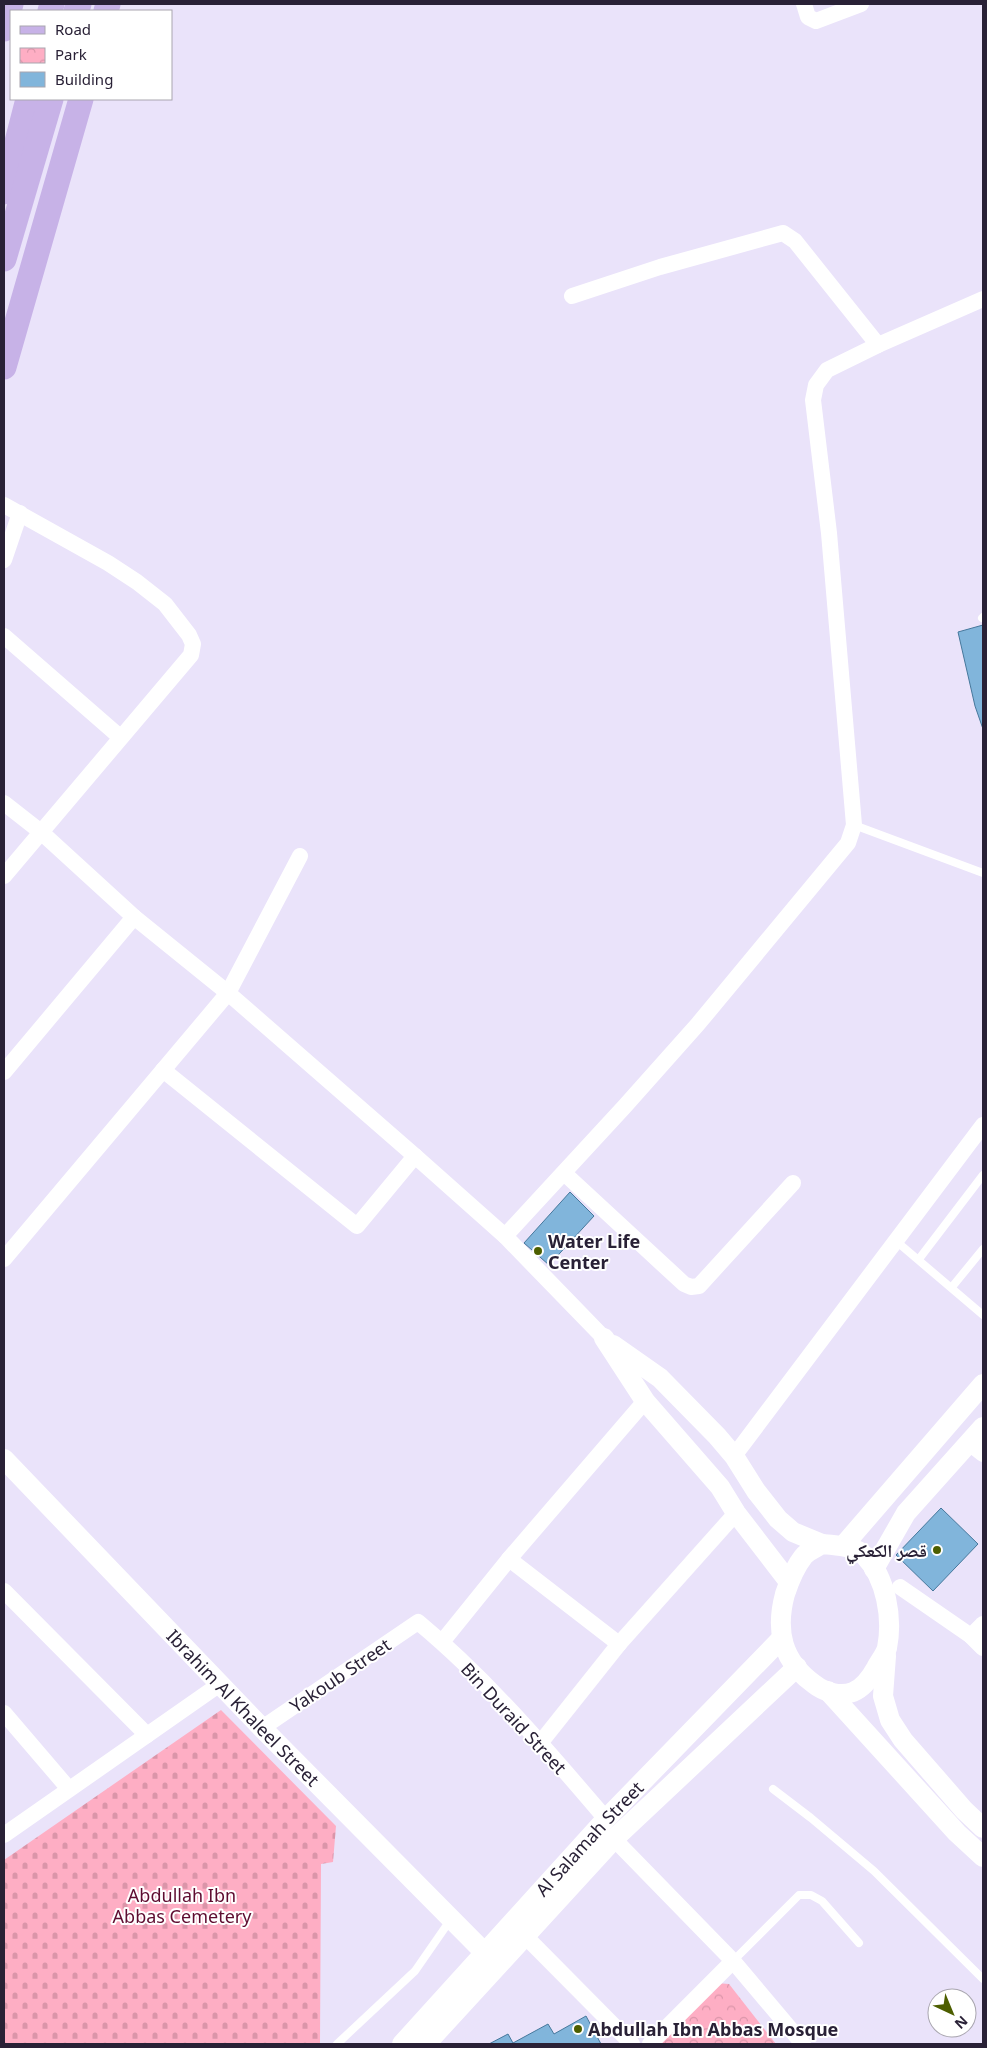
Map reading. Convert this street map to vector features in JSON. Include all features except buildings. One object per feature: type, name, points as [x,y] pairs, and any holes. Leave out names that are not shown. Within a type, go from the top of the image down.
[{"type":"main road","points":[[4,29],[11,4]]},
{"type":"main road","points":[[4,192],[28,100]]},
{"type":"main road","points":[[4,258],[51,100]]},
{"type":"main road","points":[[4,367],[81,100]]},
{"type":"street","points":[[804,4],[808,17],[816,21],[861,4]]},
{"type":"street","points":[[572,296],[660,267],[783,233],[795,241],[878,345]]},
{"type":"street","points":[[505,1236],[698,1024],[848,843],[854,825],[829,533],[813,400],[816,384],[827,370],[878,345],[983,299]]},
{"type":"street","points":[[4,505],[137,582],[165,604],[190,635],[193,644],[192,655],[120,737],[4,876]]},
{"type":"street","points":[[4,560],[20,513]]},
{"type":"street","points":[[4,636],[120,737]]},
{"type":"street","points":[[4,803],[41,832],[134,917],[228,993],[505,1236],[604,1338],[660,1378],[734,1456],[756,1491],[778,1519],[793,1532],[822,1544],[843,1546],[864,1554],[874,1569],[886,1599],[890,1622],[883,1696],[890,1720],[903,1740],[964,1810],[983,1828]]},
{"type":"street","points":[[5,1254],[228,993],[300,856]]},
{"type":"street","points":[[4,1072],[134,917]]},
{"type":"street","points":[[163,1070],[357,1226],[415,1156]]},
{"type":"street","points":[[734,1456],[983,1125]]},
{"type":"street","points":[[564,1172],[684,1284],[691,1287],[699,1286],[792,1183]]},
{"type":"street","points":[[604,1338],[645,1401],[720,1487],[736,1513],[789,1582]]},
{"type":"street","points":[[843,1546],[983,1384]]},
{"type":"street","points":[[442,1642],[509,1559],[645,1401]]},
{"type":"street","points":[[874,1569],[906,1513],[921,1497],[976,1449],[983,1427]]},
{"type":"street","name":"Ibrahim Al Khaleel Street","points":[[4,1459],[262,1728],[485,1953]]},
{"type":"street","points":[[900,1480],[921,1497]]},
{"type":"street","points":[[541,1742],[619,1644],[736,1513]]},
{"type":"street","points":[[822,1544],[803,1556],[789,1582],[780,1612],[781,1639],[790,1659],[805,1678],[821,1689],[840,1694],[854,1692],[869,1680],[886,1650]]},
{"type":"street","points":[[509,1559],[619,1644]]},
{"type":"street","points":[[900,1586],[971,1636],[983,1648]]},
{"type":"street","points":[[4,1591],[147,1735]]},
{"type":"street","name":"Bin Duraid Street","points":[[418,1622],[442,1642],[541,1742],[606,1819]]},
{"type":"street","name":"Yakoub Street","points":[[262,1728],[418,1622]]},
{"type":"street","points":[[971,1636],[983,1624]]},
{"type":"street","name":"Al Salamah Street","points":[[402,2044],[606,1819],[781,1639]]},
{"type":"street","name":"Al Salamah Street","points":[[426,2044],[614,1839],[796,1667]]},
{"type":"street","points":[[4,1835],[220,1684]]},
{"type":"street","points":[[828,1691],[957,1833],[983,1857]]},
{"type":"street","points":[[4,1713],[69,1790]]},
{"type":"street","points":[[614,1839],[733,1961],[803,2044]]},
{"type":"street","points":[[525,1936],[632,2044]]},
{"type":"street","points":[[650,2044],[733,1961]]},
{"type":"lane","points":[[854,825],[983,873]]},
{"type":"lane","points":[[919,1259],[983,1175]]},
{"type":"lane","points":[[896,1241],[983,1315]]},
{"type":"lane","points":[[952,1287],[983,1249]]},
{"type":"lane","points":[[773,1789],[874,1871],[983,1979]]},
{"type":"lane","points":[[733,1961],[799,1895],[811,1895],[822,1901],[858,1943]]},
{"type":"lane","points":[[337,2044],[415,1971],[451,1919]]},
{"type":"green space","name":"Abdullah Ibn Abbas Cemetery","points":[[221,1710],[336,1826],[333,1862],[321,1864],[320,2044],[4,2044],[4,1860]]},
{"type":"green space","points":[[716,1983],[729,1984],[776,2044],[658,2044]]},
{"type":"place","name":"Water Life Center","points":[[538,1251]]},
{"type":"place","name":"قصر الكعكي","points":[[937,1550]]},
{"type":"place","name":"Abdullah Ibn Abbas Mosque","points":[[578,2029]]}]
